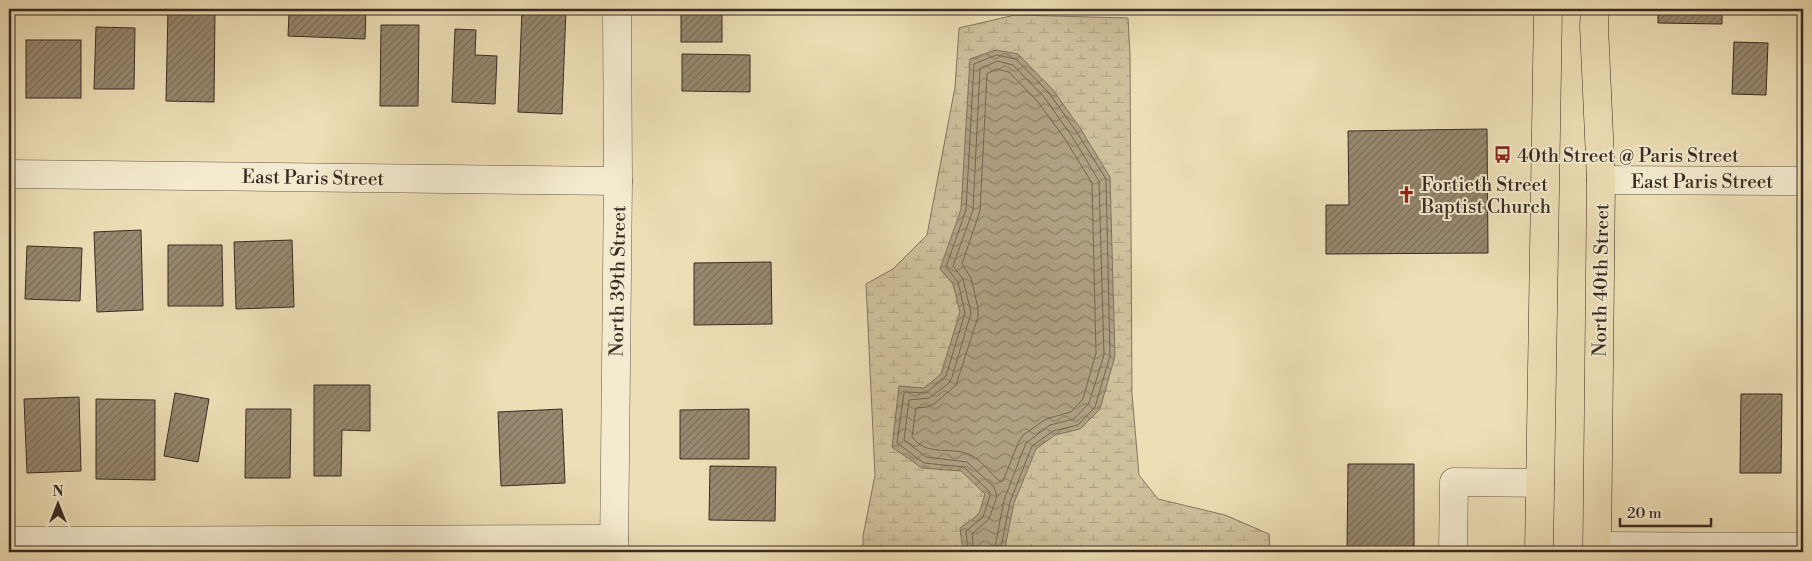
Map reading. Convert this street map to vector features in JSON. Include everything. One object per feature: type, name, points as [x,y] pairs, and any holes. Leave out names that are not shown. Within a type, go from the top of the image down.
[{"type":"main road","points":[[1540,552],[1548,9]]},
{"type":"main road","name":"North 40th Street","points":[[1595,9],[1594,26],[1601,180],[1597,549]]},
{"type":"street","name":"North 39th Street","points":[[614,546],[618,181],[617,9]]},
{"type":"street","name":"East Paris Street","points":[[9,174],[618,181]]},
{"type":"street","name":"East Paris Street","points":[[1601,180],[1803,180]]},
{"type":"street","points":[[1453,552],[1454,482],[1540,483]]},
{"type":"street","points":[[9,541],[614,546]]},
{"type":"street","points":[[1597,549],[1803,547]]},
{"type":"green space","points":[[1015,15],[1128,18],[1130,55],[1132,394],[1139,475],[1158,499],[1225,515],[1269,534],[1270,552],[863,552],[863,536],[875,475],[866,284],[893,269],[927,235],[955,87],[959,28]]},
{"type":"water","points":[[996,50],[1018,54],[1053,90],[1080,128],[1110,177],[1115,356],[1100,409],[1080,429],[1055,435],[1036,449],[1014,503],[1004,552],[963,552],[960,528],[979,514],[985,494],[961,471],[922,468],[892,447],[899,386],[924,388],[941,374],[960,312],[953,284],[940,269],[961,209],[970,59]]},
{"type":"building","points":[[168,9],[215,10],[214,102],[166,101]]},
{"type":"building","points":[[315,9],[366,9],[365,39],[288,36],[289,13],[314,14]]},
{"type":"building","points":[[522,9],[566,9],[562,114],[518,112]]},
{"type":"building","points":[[681,9],[722,9],[722,42],[681,42]]},
{"type":"building","points":[[1658,9],[1722,9],[1722,24],[1658,23]]},
{"type":"building","points":[[381,25],[419,25],[418,106],[380,106]]},
{"type":"building","points":[[96,27],[135,28],[134,89],[94,89]]},
{"type":"building","points":[[455,29],[476,30],[475,55],[497,56],[495,104],[452,102]]},
{"type":"building","points":[[26,40],[81,40],[81,98],[26,98]]},
{"type":"building","points":[[1734,42],[1768,43],[1766,95],[1732,94]]},
{"type":"building","points":[[682,54],[750,55],[750,92],[682,91]]},
{"type":"building","points":[[1487,129],[1488,253],[1326,254],[1326,205],[1349,205],[1348,131]]},
{"type":"building","points":[[141,230],[143,310],[97,312],[94,232]]},
{"type":"building","points":[[292,240],[294,307],[236,309],[234,242]]},
{"type":"building","points":[[168,245],[222,245],[223,306],[168,306]]},
{"type":"building","points":[[27,246],[82,248],[80,301],[25,299]]},
{"type":"building","points":[[771,262],[772,324],[694,325],[694,263]]},
{"type":"building","points":[[314,385],[370,385],[370,431],[342,430],[341,476],[314,476]]},
{"type":"building","points":[[175,393],[209,399],[198,462],[164,456]]},
{"type":"building","points":[[1741,394],[1782,394],[1781,473],[1740,473]]},
{"type":"building","points":[[79,397],[81,471],[27,473],[24,399]]},
{"type":"building","points":[[96,399],[155,400],[155,480],[96,479]]},
{"type":"building","points":[[246,409],[291,409],[290,478],[245,478]]},
{"type":"building","points":[[562,409],[565,483],[501,486],[498,412]]},
{"type":"building","points":[[749,409],[749,459],[680,459],[680,410]]},
{"type":"building","points":[[1348,464],[1414,464],[1414,552],[1347,552]]},
{"type":"building","points":[[710,466],[776,467],[775,521],[709,520]]},
{"type":"place","name":"40th Street @ Paris Street","points":[[1503,155]]},
{"type":"place","name":"Fortieth Street Baptist Church","points":[[1407,195]]}]
